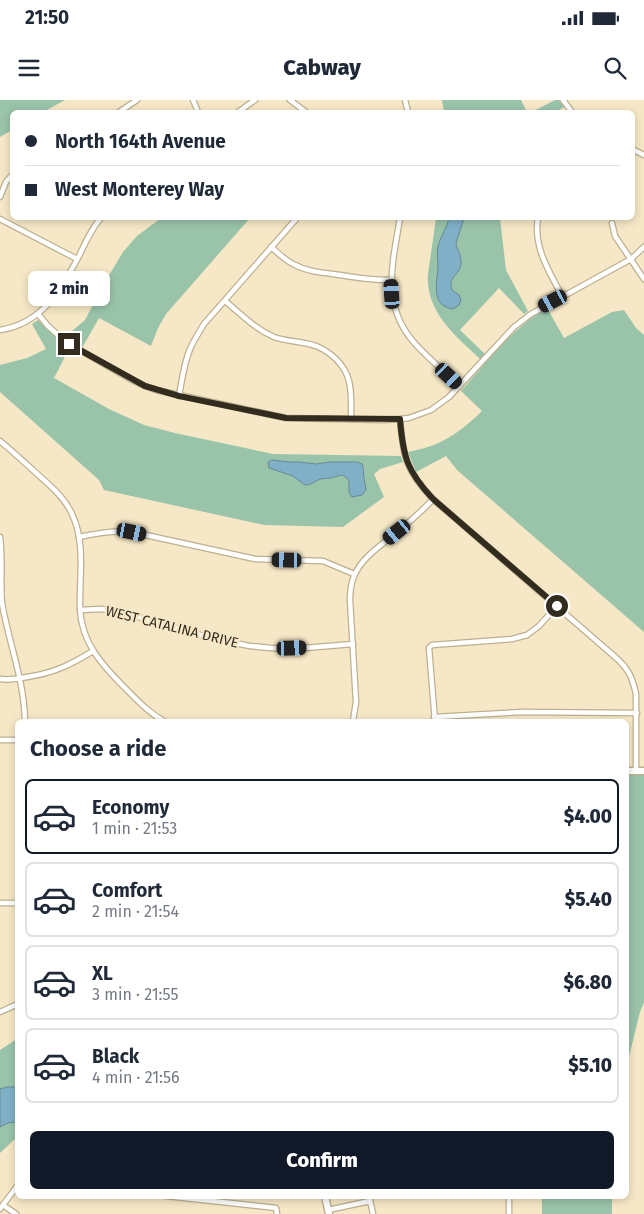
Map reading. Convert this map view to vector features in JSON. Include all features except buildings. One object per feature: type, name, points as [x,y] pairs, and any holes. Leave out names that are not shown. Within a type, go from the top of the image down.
[{"type":"street","points":[[122,110],[137,100]]},
{"type":"street","points":[[241,110],[255,100]]},
{"type":"street","points":[[290,100],[303,110]]},
{"type":"street","points":[[0,196],[10,177]]},
{"type":"street","points":[[0,219],[77,259]]},
{"type":"street","points":[[0,330],[24,323],[49,304],[59,291],[92,230],[100,220]]},
{"type":"street","points":[[179,396],[190,349],[204,324],[295,220]]},
{"type":"street","points":[[400,220],[391,280],[396,311],[401,324],[417,346],[460,386]]},
{"type":"street","points":[[538,220],[537,232],[541,253],[562,296]]},
{"type":"street","points":[[612,223],[615,236],[644,279]]},
{"type":"street","points":[[272,247],[283,258],[307,270],[368,279],[391,280]]},
{"type":"street","points":[[38,314],[62,340],[77,349],[145,386],[179,396],[286,418],[400,419],[431,410],[449,397],[519,323],[537,310],[631,259],[644,247]]},
{"type":"street","points":[[225,301],[266,333],[288,341],[315,346],[326,351],[336,359],[349,379],[351,419]]},
{"type":"street","points":[[400,419],[407,464],[418,482],[433,499],[629,671],[636,694],[636,771]]},
{"type":"street","points":[[0,440],[65,502],[74,519],[79,537],[80,610],[84,633],[93,651],[104,666],[152,713],[161,719]]},
{"type":"street","points":[[353,719],[356,702],[350,591],[354,574],[372,552],[419,514],[433,499]]},
{"type":"street","points":[[79,537],[106,532],[132,532],[255,559],[323,562],[354,574]]},
{"type":"street","points":[[0,537],[2,611],[21,678],[25,719]]},
{"type":"street","points":[[557,606],[539,626],[526,635],[512,639],[432,645],[429,648],[434,719],[527,712],[637,713]]},
{"type":"street","name":"WEST CATALINA DRIVE","points":[[80,610],[118,610],[214,639],[250,646],[292,648],[352,644]]},
{"type":"street","points":[[0,680],[46,674],[58,670],[93,651]]},
{"type":"street","points":[[0,740],[15,740]]},
{"type":"street","points":[[629,771],[644,771]]},
{"type":"street","points":[[0,903],[15,903]]},
{"type":"street","points":[[0,1012],[15,1005]]},
{"type":"street","points":[[15,1189],[2,1207],[16,1214]]},
{"type":"street","points":[[194,1199],[276,1208],[277,1214]]},
{"type":"street","points":[[326,1199],[329,1212],[366,1199]]},
{"type":"street","points":[[369,1199],[373,1214]]},
{"type":"street","points":[[509,1199],[509,1214]]},
{"type":"green space","points":[[0,100],[65,100],[47,110],[10,110],[10,131],[0,137]]},
{"type":"green space","points":[[442,100],[521,100],[526,110],[444,110]]},
{"type":"green space","points":[[555,100],[559,100],[564,107],[559,110],[536,110]]},
{"type":"green space","points":[[158,220],[248,220],[166,314],[151,346],[99,318],[82,348],[65,337],[85,320],[123,252],[137,236]]},
{"type":"green space","points":[[436,220],[500,220],[506,270],[528,311],[524,314],[499,288],[460,330],[485,354],[480,359],[446,326],[430,295],[428,275]]},
{"type":"green space","points":[[547,308],[564,338],[612,312],[624,310],[636,328],[644,335],[644,632],[457,470],[446,456],[416,472],[408,452],[441,442],[466,426],[482,411],[461,391],[511,335]]},
{"type":"green space","points":[[38,320],[69,349],[54,378],[109,409],[144,425],[273,454],[401,456],[403,462],[380,469],[374,474],[384,497],[343,527],[264,525],[104,490],[99,480],[0,392],[0,365],[27,358],[46,349],[32,324]]},
{"type":"green space","points":[[629,775],[644,775],[644,1002],[629,1057]]},
{"type":"green space","points":[[15,1040],[15,1139],[0,1153],[0,1050]]},
{"type":"green space","points":[[542,1199],[612,1199],[612,1214],[542,1214]]},
{"type":"water","points":[[448,220],[463,220],[456,243],[461,264],[451,282],[452,290],[459,295],[461,300],[459,305],[453,309],[441,303],[436,286],[438,249]]},
{"type":"water","points":[[272,460],[316,464],[358,462],[363,467],[366,490],[362,495],[352,497],[349,492],[349,481],[342,475],[321,479],[305,485],[293,476],[269,468],[268,462]]},
{"type":"water","points":[[15,1087],[15,1122],[0,1127],[0,1089]]},
{"type":"route","points":[[69,344],[145,386],[179,396],[286,418],[400,419],[407,464],[425,490],[557,606]]}]
